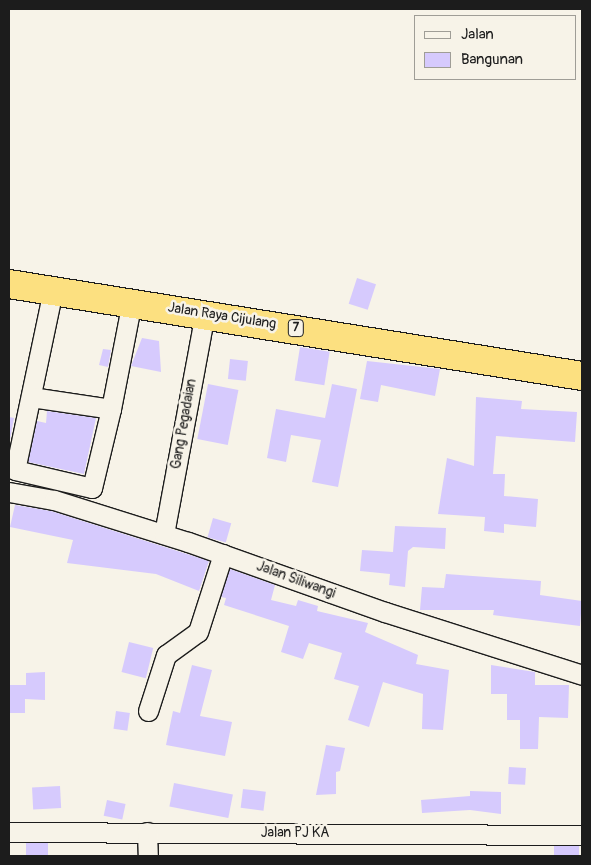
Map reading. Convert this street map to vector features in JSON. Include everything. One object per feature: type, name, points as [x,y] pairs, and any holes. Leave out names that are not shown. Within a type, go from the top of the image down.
[{"type":"highway","name":"Jalan Raya Cijulang","points":[[9,284],[132,301],[582,376]]},
{"type":"street","points":[[53,290],[15,470],[92,488],[111,409],[132,301]]},
{"type":"street","name":"Gang Pegadaian","points":[[164,534],[205,313]]},
{"type":"street","points":[[30,397],[111,409]]},
{"type":"street","name":"Jalan Siliwangi","points":[[9,492],[54,500],[164,534],[385,612],[582,675]]},
{"type":"street","points":[[148,711],[166,655],[198,632],[223,554]]},
{"type":"street","name":"Jalan PJ KA","points":[[9,832],[582,835]]},
{"type":"street","points":[[147,832],[148,856]]},
{"type":"building","points":[[357,278],[376,284],[368,310],[349,304]]},
{"type":"building","points":[[142,338],[159,341],[161,372],[131,366]]},
{"type":"building","points":[[300,347],[330,352],[324,385],[295,381]]},
{"type":"building","points":[[103,349],[111,350],[108,367],[99,365]]},
{"type":"building","points":[[230,359],[248,361],[246,381],[228,379]]},
{"type":"building","points":[[367,361],[440,369],[435,396],[381,385],[378,402],[360,399]]},
{"type":"building","points":[[208,384],[238,390],[228,445],[197,439]]},
{"type":"building","points":[[332,384],[357,389],[338,487],[312,482],[321,440],[291,435],[286,462],[267,458],[276,409],[325,418]]},
{"type":"building","points":[[476,397],[522,401],[521,409],[577,412],[575,442],[496,436],[493,474],[505,474],[504,496],[538,499],[536,527],[504,524],[504,533],[484,531],[485,517],[438,514],[447,458],[474,466]]},
{"type":"building","points":[[47,411],[96,418],[84,474],[28,462],[37,421],[46,423]]},
{"type":"building","points":[[9,417],[14,418],[9,445]]},
{"type":"building","points":[[15,505],[51,511],[209,561],[199,591],[156,574],[67,563],[73,540],[10,527]]},
{"type":"building","points":[[213,518],[231,523],[226,542],[207,537]]},
{"type":"building","points":[[395,526],[446,528],[445,549],[413,547],[408,551],[405,587],[389,585],[390,574],[360,571],[362,550],[393,552]]},
{"type":"building","points":[[230,569],[275,585],[271,600],[296,606],[298,600],[318,606],[317,611],[368,623],[365,632],[418,655],[416,664],[449,670],[443,730],[422,729],[423,694],[383,682],[369,727],[348,720],[359,686],[334,679],[342,653],[309,643],[303,659],[281,652],[289,626],[224,605],[226,598],[221,597]]},
{"type":"building","points":[[446,574],[541,581],[540,595],[582,601],[580,626],[493,615],[494,610],[420,610],[422,587],[444,588]]},
{"type":"building","points":[[129,642],[153,648],[146,678],[122,672]]},
{"type":"building","points":[[192,665],[212,670],[200,716],[232,722],[225,756],[166,745],[173,711],[180,713]]},
{"type":"building","points":[[491,665],[535,672],[535,685],[569,685],[568,718],[539,717],[538,749],[520,749],[520,720],[507,720],[507,694],[491,694]]},
{"type":"building","points":[[45,672],[45,700],[25,699],[25,713],[9,713],[9,685],[26,685],[26,673]]},
{"type":"building","points":[[116,711],[130,713],[127,731],[113,729]]},
{"type":"building","points":[[326,745],[345,748],[340,771],[336,772],[336,794],[316,795]]},
{"type":"building","points":[[509,767],[526,768],[525,785],[508,784]]},
{"type":"building","points":[[174,783],[233,794],[228,818],[169,807]]},
{"type":"building","points":[[60,786],[61,808],[33,809],[32,787]]},
{"type":"building","points":[[243,789],[266,792],[264,811],[241,808]]},
{"type":"building","points":[[470,791],[501,792],[501,814],[470,810],[422,813],[421,800],[470,796]]},
{"type":"building","points":[[107,800],[126,804],[122,820],[104,816]]},
{"type":"building","points":[[26,843],[48,843],[48,856],[26,856]]},
{"type":"building","points":[[554,846],[579,846],[579,856],[554,856]]}]
